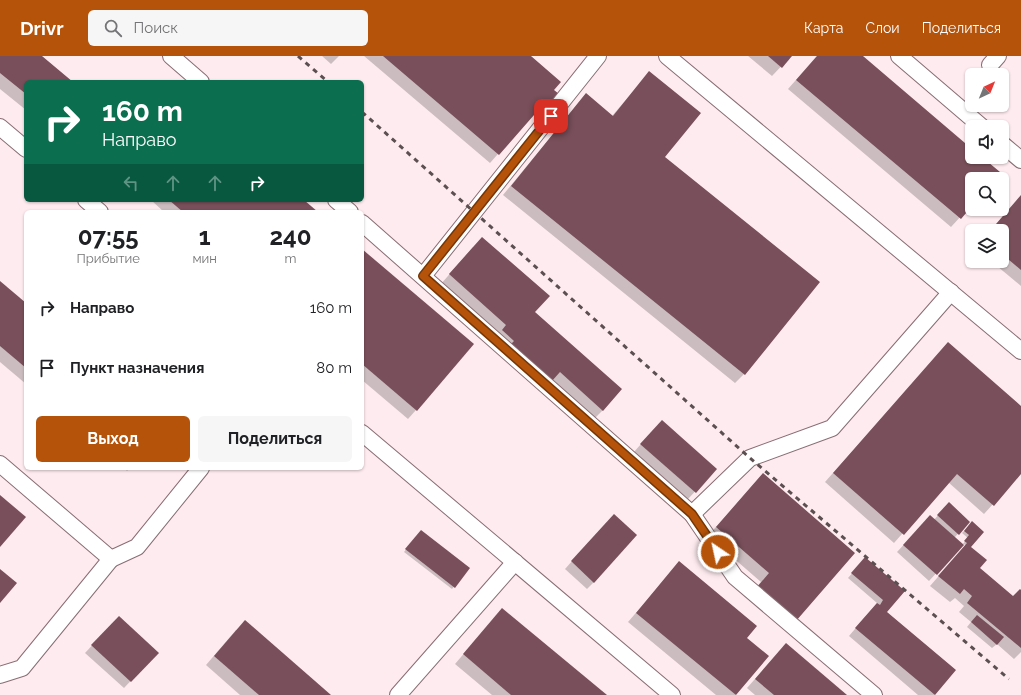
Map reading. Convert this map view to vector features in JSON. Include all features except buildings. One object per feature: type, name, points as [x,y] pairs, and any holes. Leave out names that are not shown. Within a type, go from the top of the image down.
[{"type":"lane","points":[[171,56],[199,80]]},
{"type":"lane","points":[[423,276],[598,56]]},
{"type":"lane","points":[[667,56],[1021,351]]},
{"type":"lane","points":[[899,56],[974,120]]},
{"type":"lane","points":[[0,127],[24,147]]},
{"type":"lane","points":[[1009,150],[1021,160]]},
{"type":"lane","points":[[88,202],[98,210]]},
{"type":"lane","points":[[338,202],[348,210]]},
{"type":"lane","points":[[364,225],[692,514],[735,578],[874,695]]},
{"type":"lane","points":[[692,514],[750,458],[832,428],[951,292]]},
{"type":"lane","points":[[364,435],[672,695]]},
{"type":"lane","points":[[0,464],[111,559]]},
{"type":"lane","points":[[0,675],[22,668],[111,559],[137,548],[199,470]]},
{"type":"lane","points":[[398,695],[515,562]]},
{"type":"railway","points":[[298,56],[326,80]]},
{"type":"railway","points":[[364,114],[750,458],[1009,679]]},
{"type":"route","points":[[551,116],[423,276],[692,514],[718,552]]}]
